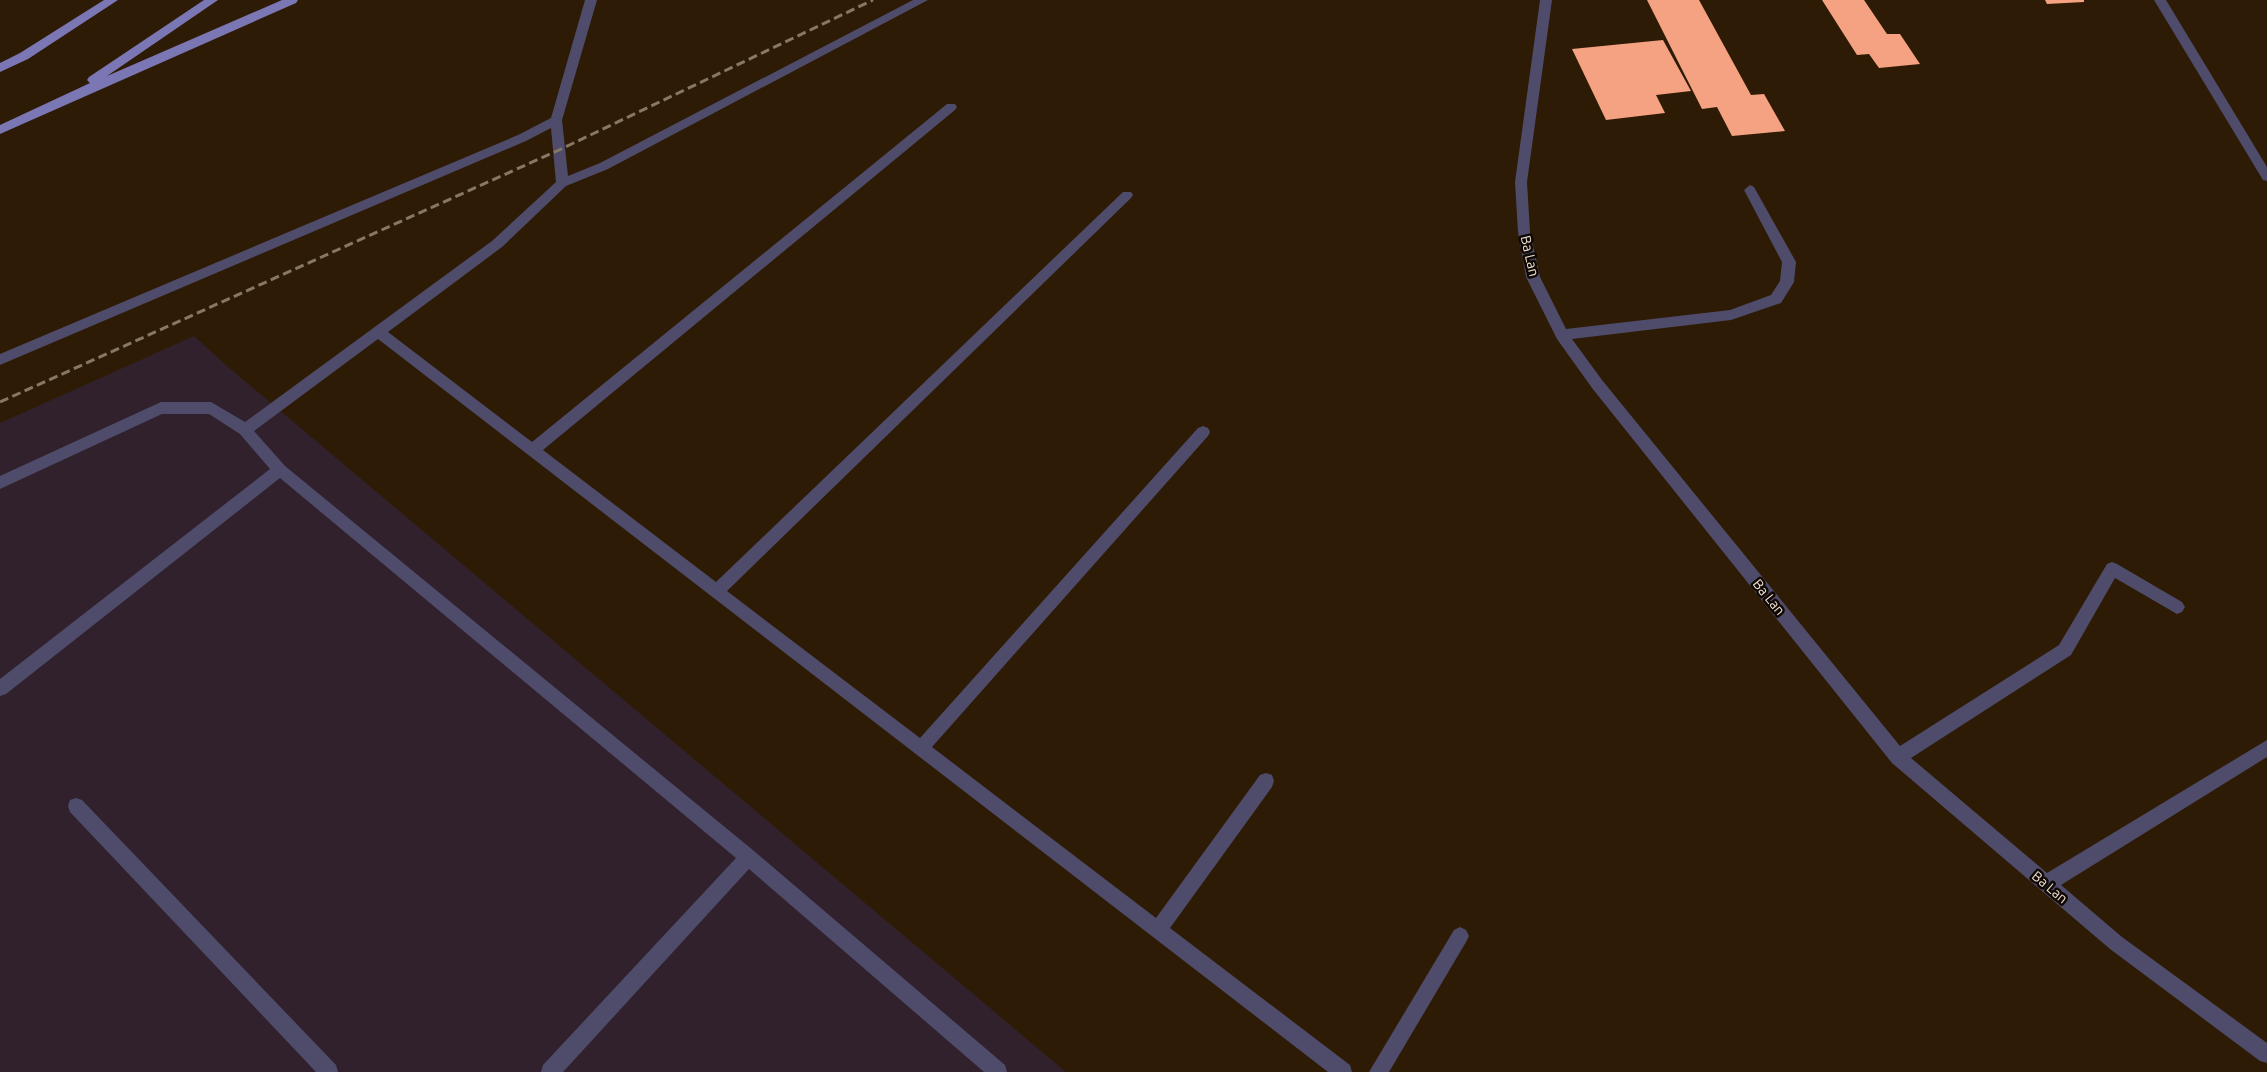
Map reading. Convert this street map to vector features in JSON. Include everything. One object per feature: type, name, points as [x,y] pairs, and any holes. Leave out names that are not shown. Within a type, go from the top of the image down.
[{"type":"main road","points":[[0,68],[24,56],[112,0]]},
{"type":"main road","points":[[63,100],[212,0]]},
{"type":"main road","points":[[0,130],[63,100],[292,0]]},
{"type":"street","points":[[562,183],[556,120],[591,0]]},
{"type":"street","points":[[245,430],[497,244],[562,183],[604,166],[922,0]]},
{"type":"street","name":"Ba Lan","points":[[1546,0],[1521,182],[1524,232],[1533,277],[1562,335],[1597,384],[1898,757],[2116,943],[2267,1054]]},
{"type":"street","points":[[2160,0],[2267,177]]},
{"type":"street","points":[[533,450],[951,106]]},
{"type":"street","points":[[0,360],[522,138],[556,120]]},
{"type":"street","points":[[1562,335],[1730,315],[1776,299],[1787,282],[1789,262],[1750,190]]},
{"type":"street","points":[[716,591],[1127,195]]},
{"type":"street","points":[[378,332],[1343,1072]]},
{"type":"street","points":[[0,483],[161,408],[210,408],[245,430],[280,470],[748,857],[998,1072]]},
{"type":"street","points":[[921,748],[1203,432]]},
{"type":"street","points":[[0,689],[280,470]]},
{"type":"street","points":[[1898,757],[2065,650],[2112,568],[2178,607]]},
{"type":"street","points":[[2046,884],[2267,748]]},
{"type":"street","points":[[1158,930],[1266,781]]},
{"type":"street","points":[[76,806],[329,1072]]},
{"type":"street","points":[[550,1072],[748,857]]},
{"type":"street","points":[[1378,1072],[1460,936]]},
{"type":"shaded area","points":[[194,336],[227,366],[1066,1072],[0,1072],[0,423]]},
{"type":"building","points":[[1647,0],[1699,0],[1751,95],[1764,94],[1785,131],[1732,136],[1717,107],[1702,109]]},
{"type":"building","points":[[1822,0],[1864,0],[1887,34],[1900,34],[1920,64],[1879,68],[1869,54],[1857,55]]},
{"type":"building","points":[[2045,0],[2084,0],[2084,2],[2047,4]]},
{"type":"building","points":[[1663,40],[1691,91],[1656,95],[1665,113],[1606,120],[1572,49]]},
{"type":"railway","points":[[0,402],[559,150],[873,0]]}]
